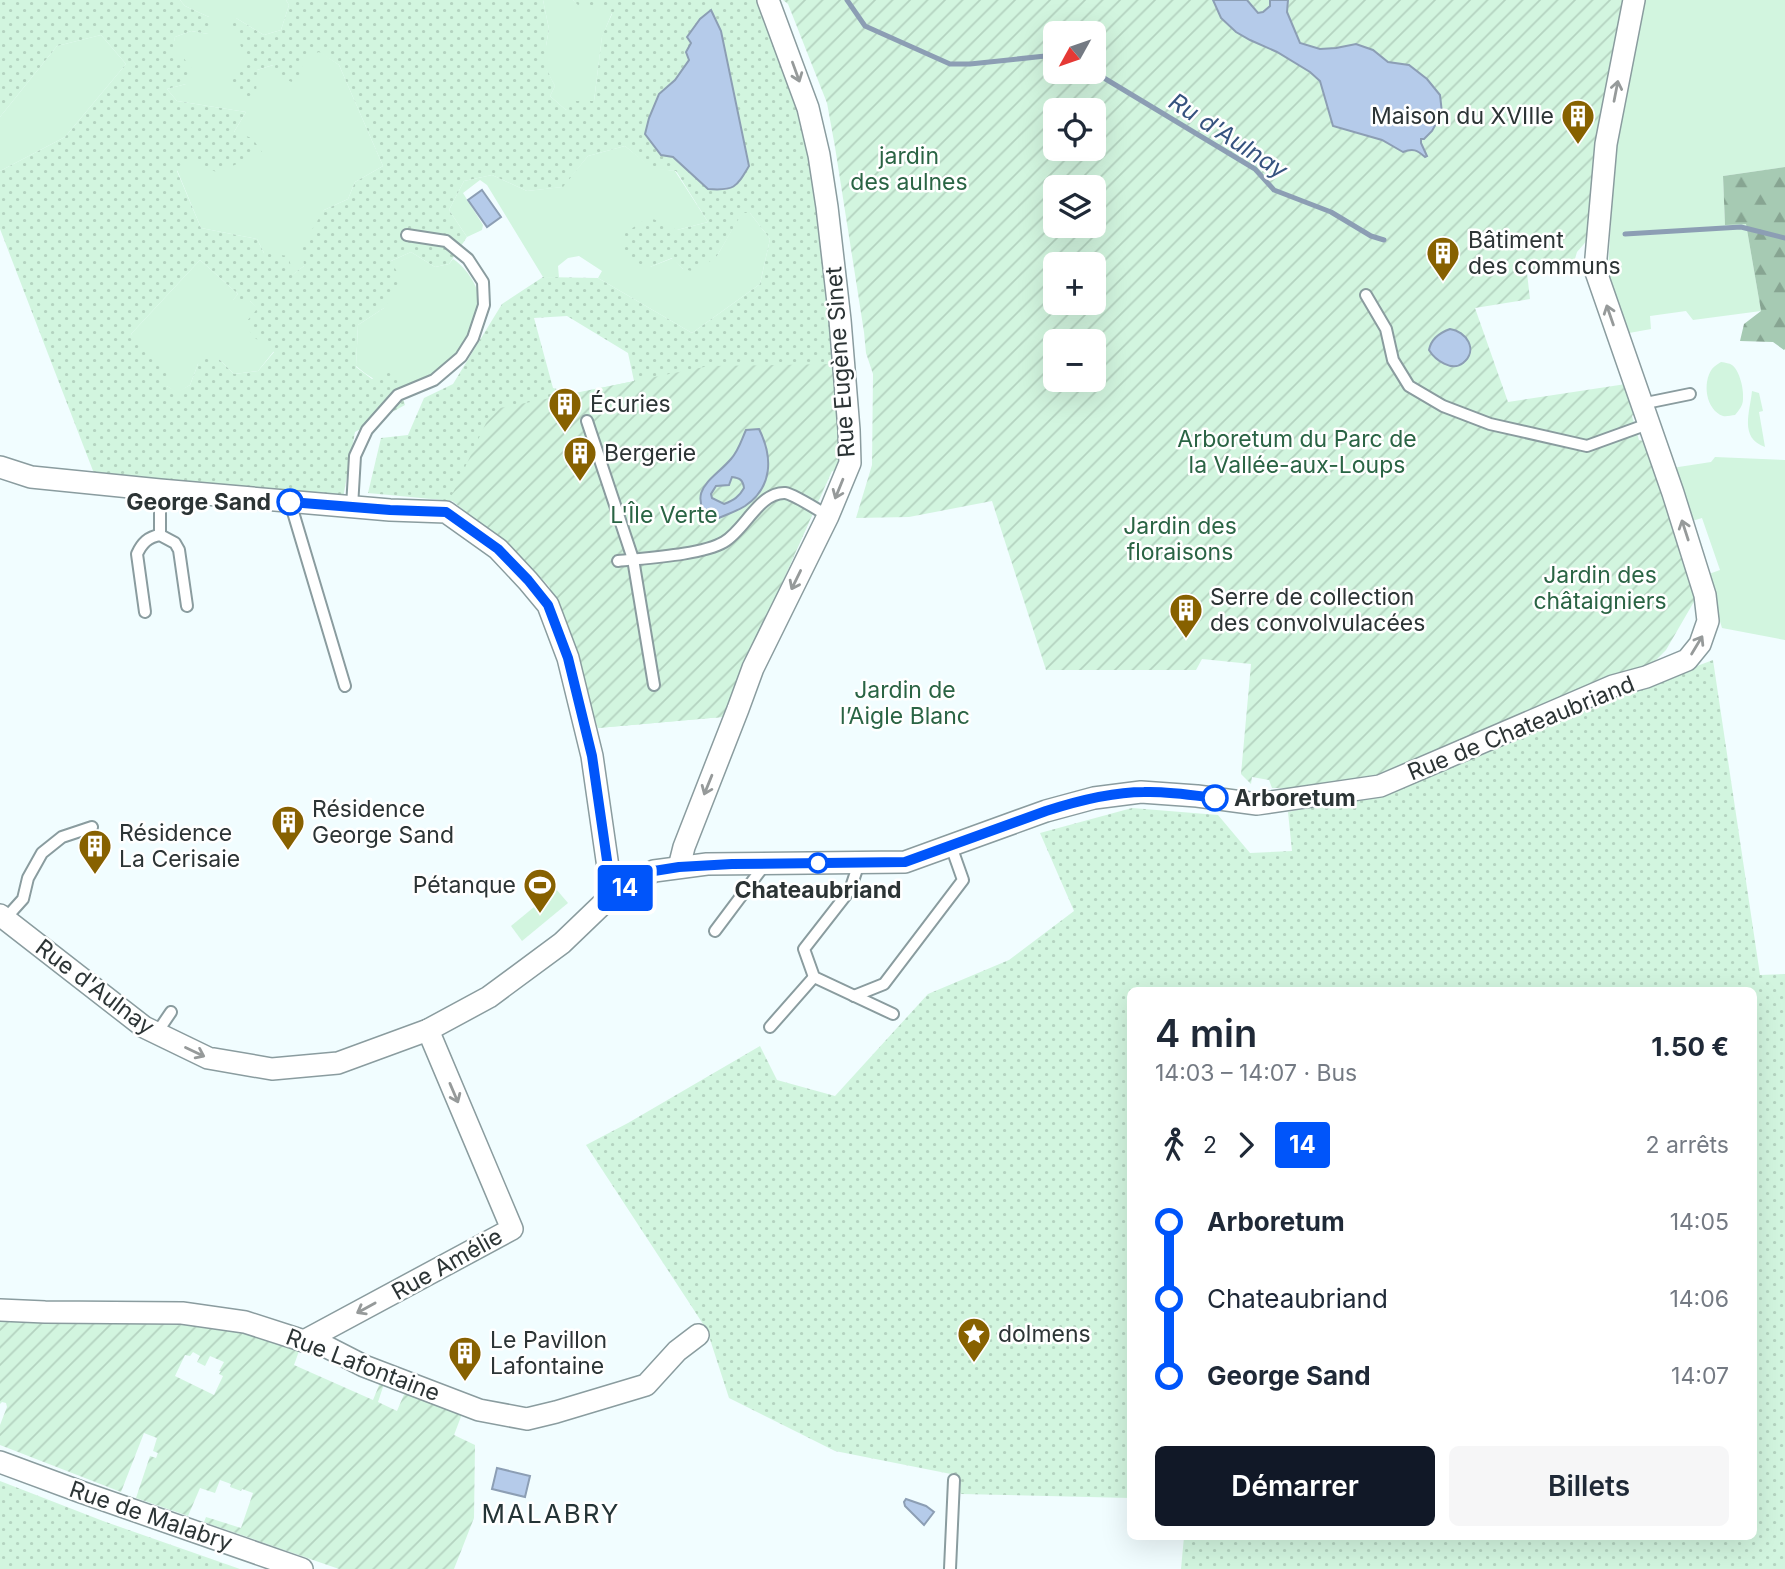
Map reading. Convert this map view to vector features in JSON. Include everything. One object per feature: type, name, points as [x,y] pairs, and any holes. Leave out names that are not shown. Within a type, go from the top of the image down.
[{"type":"street","name":"Rue Eugène Sinet","points":[[679,867],[684,847],[752,668],[828,516],[849,463],[841,334],[827,207],[808,108],[768,0]]},
{"type":"street","name":"Rue de Chateaubriand","points":[[679,867],[707,864],[905,862],[1065,805],[1111,795],[1167,792],[1257,804],[1380,786],[1613,686],[1687,660],[1700,644],[1708,621],[1706,595],[1595,269],[1606,144],[1634,0]]},
{"type":"street","points":[[0,467],[31,477],[159,490],[352,507],[446,512],[498,549],[548,605],[568,658],[592,756],[612,895]]},
{"type":"street","name":"Rue d'Aulnay","points":[[3,917],[156,1034],[208,1058],[272,1069],[338,1063],[428,1030],[489,997],[562,943],[612,895],[654,871],[679,867]]},
{"type":"street","name":"Rue Amélie","points":[[304,1341],[512,1228],[428,1030]]},
{"type":"street","name":"Rue Lafontaine","points":[[0,1310],[182,1313],[245,1322],[321,1344],[364,1366],[479,1410],[527,1419],[646,1385],[677,1351],[698,1335]]},
{"type":"street","name":"Rue de Malabry","points":[[0,1461],[302,1569]]},
{"type":"lane","points":[[352,507],[355,456],[367,430],[398,395],[435,380],[461,357],[473,338],[484,305],[483,282],[468,260],[446,241],[407,235]]},
{"type":"lane","points":[[1366,295],[1386,329],[1393,359],[1409,386],[1443,406],[1490,424],[1587,446],[1645,414],[1690,394]]},
{"type":"lane","points":[[587,421],[633,559],[654,685]]},
{"type":"lane","points":[[159,490],[160,535]]},
{"type":"lane","points":[[618,561],[707,549],[724,542],[744,525],[770,496],[787,493],[828,516]]},
{"type":"lane","points":[[290,502],[345,685]]},
{"type":"lane","points":[[145,612],[137,554],[146,540],[160,535],[175,543],[179,550],[187,606]]},
{"type":"lane","points":[[3,917],[23,899],[28,878],[42,853],[62,837],[92,827]]},
{"type":"lane","points":[[854,996],[884,984],[963,880],[951,846]]},
{"type":"lane","points":[[715,931],[766,863]]},
{"type":"lane","points":[[859,863],[850,890],[804,949],[814,977],[893,1014]]},
{"type":"lane","points":[[770,1027],[814,977]]},
{"type":"lane","points":[[156,1034],[171,1013]]},
{"type":"lane","points":[[950,1569],[954,1480]]},
{"type":"green space","points":[[0,0],[180,0],[185,6],[209,17],[213,27],[208,34],[191,31],[175,37],[172,55],[182,56],[192,69],[186,84],[167,89],[177,101],[246,112],[234,132],[252,138],[262,152],[218,173],[188,158],[177,171],[201,228],[257,239],[264,253],[289,256],[292,275],[304,266],[302,246],[324,210],[348,199],[355,182],[383,166],[339,65],[319,52],[302,58],[303,72],[294,83],[280,77],[273,65],[257,70],[256,98],[240,98],[229,77],[247,59],[231,26],[236,18],[264,35],[281,30],[289,5],[286,0],[543,0],[549,29],[546,68],[555,86],[550,96],[566,110],[575,101],[594,101],[602,36],[612,14],[604,5],[580,7],[573,0],[759,0],[804,112],[836,364],[845,463],[834,487],[828,487],[836,472],[832,471],[722,717],[598,728],[561,611],[549,586],[516,552],[453,501],[368,493],[381,438],[408,435],[424,398],[453,384],[502,304],[543,277],[598,278],[692,333],[760,284],[770,239],[750,213],[742,213],[717,256],[696,272],[683,269],[672,258],[650,267],[624,259],[625,233],[649,217],[677,230],[708,222],[676,171],[652,169],[625,146],[588,156],[563,187],[527,191],[492,175],[464,181],[449,210],[467,237],[449,264],[435,267],[411,252],[391,261],[402,281],[384,308],[358,325],[356,367],[372,379],[387,369],[400,375],[400,389],[405,405],[355,432],[343,498],[186,481],[95,476],[0,229],[0,171],[65,137],[126,64],[101,35],[57,46],[0,117]],"holes":[[[694,29],[721,31],[745,147],[740,182],[726,190],[708,189],[673,156],[661,155],[646,135],[649,118],[659,94],[675,80],[689,60],[691,43],[687,37]],[[200,260],[238,294],[232,301],[250,301],[257,309],[247,321],[251,335],[274,352],[258,371],[234,374],[219,359],[207,356],[198,364],[190,385],[177,392],[167,386],[169,369],[131,334]],[[567,316],[628,353],[634,381],[568,395],[568,392],[553,388],[534,318]]]},
{"type":"green space","points":[[180,0],[286,0],[289,5],[281,30],[264,35],[236,18],[257,70],[319,51],[339,65],[383,166],[355,182],[348,199],[324,210],[304,266],[291,276],[264,253],[257,239],[201,228],[177,170],[188,157],[234,132],[246,112],[177,101],[167,89],[186,84],[171,55],[175,37],[191,31],[208,34],[209,17],[185,6]]},
{"type":"green space","points":[[543,0],[573,0],[580,6],[604,4],[612,13],[602,37],[594,101],[566,110],[550,96],[555,86],[546,69],[549,29]]},
{"type":"green space","name":"Arboretum du Parc de la Vallée-aux-Loups","points":[[783,0],[1626,0],[1593,159],[1590,237],[1577,252],[1572,269],[1527,273],[1530,299],[1475,308],[1508,402],[1626,384],[1636,412],[1632,416],[1639,440],[1650,442],[1699,593],[1666,650],[1653,663],[1604,680],[1388,775],[1310,788],[1272,788],[1269,780],[1252,777],[1251,784],[1241,774],[1251,664],[1202,659],[1196,670],[1046,670],[992,501],[909,517],[856,518],[872,465],[873,374],[866,353],[827,103],[788,4]]},
{"type":"green space","points":[[1645,0],[1785,0],[1785,167],[1723,176],[1725,224],[1746,224],[1761,311],[1693,320],[1686,311],[1650,316],[1651,329],[1629,333],[1608,271],[1615,148]]},
{"type":"green space","points":[[101,35],[126,64],[65,137],[0,171],[0,117],[57,46]]},
{"type":"green space","points":[[625,146],[652,168],[675,171],[708,222],[677,230],[650,267],[673,258],[683,269],[717,256],[742,212],[750,213],[770,239],[760,284],[692,333],[598,278],[602,271],[579,256],[568,258],[558,266],[559,278],[543,277],[487,185],[480,180],[463,193],[483,225],[482,230],[467,237],[449,210],[464,181],[492,175],[527,191],[562,187],[588,156]]},
{"type":"green space","points":[[1785,167],[1784,350],[1773,342],[1740,341],[1744,324],[1761,311],[1746,224],[1725,225],[1723,176]]},
{"type":"green space","points":[[411,252],[435,267],[449,264],[453,259],[457,262],[473,281],[478,292],[479,305],[468,334],[450,360],[425,379],[399,388],[381,383],[356,366],[358,325],[384,308],[391,261]]},
{"type":"green space","points":[[200,260],[238,294],[233,300],[250,301],[258,309],[274,351],[258,371],[234,374],[219,359],[198,364],[190,385],[177,393],[167,386],[131,334]]},
{"type":"green space","points":[[1721,362],[1732,365],[1741,381],[1743,401],[1735,415],[1724,416],[1717,413],[1707,396],[1709,375]]},
{"type":"green space","name":"L'Île Verte","points":[[836,364],[840,452],[722,717],[598,728],[561,611],[549,586],[516,552],[450,499],[486,423],[500,408],[709,366]]},
{"type":"green space","points":[[1752,391],[1759,393],[1765,447],[1757,443],[1749,431],[1748,416]]},
{"type":"green space","points":[[1715,457],[1785,460],[1785,640],[1722,628],[1706,575],[1720,570],[1702,518],[1689,522],[1672,468],[1711,462]]},
{"type":"green space","points":[[1713,660],[1760,975],[1785,974],[1785,1569],[1181,1569],[1184,1540],[1757,1540],[1757,987],[1127,987],[1127,1498],[961,1494],[951,1474],[835,1451],[729,1398],[707,1330],[586,1145],[760,1046],[777,1080],[835,1096],[928,994],[1009,960],[1074,911],[1040,833],[1132,808],[1218,815],[1250,853],[1292,851],[1288,812],[1365,796],[1543,724]]},
{"type":"green space","name":"Pétanque","points":[[556,889],[568,903],[522,941],[511,926]]},
{"type":"green space","points":[[0,1317],[184,1322],[239,1328],[299,1351],[294,1365],[373,1400],[380,1383],[384,1384],[378,1402],[397,1411],[405,1392],[462,1414],[454,1435],[475,1445],[474,1518],[454,1569],[339,1569],[204,1522],[206,1517],[241,1528],[253,1493],[230,1487],[231,1484],[220,1480],[215,1493],[200,1488],[188,1516],[136,1498],[150,1456],[156,1458],[158,1453],[153,1451],[157,1438],[144,1433],[121,1492],[0,1445],[0,1425],[7,1407],[6,1403],[0,1404]],"holes":[[[193,1352],[200,1356],[197,1362],[205,1366],[210,1356],[224,1362],[219,1371],[223,1376],[214,1395],[175,1376],[185,1355],[190,1356]]]},
{"type":"green space","points":[[0,1481],[103,1521],[240,1569],[0,1569]]},
{"type":"water","points":[[1213,0],[1247,0],[1258,13],[1270,6],[1270,0],[1288,0],[1287,12],[1300,43],[1320,49],[1356,44],[1373,50],[1388,62],[1409,65],[1427,79],[1440,95],[1442,113],[1432,131],[1421,139],[1427,156],[1415,150],[1403,152],[1382,140],[1333,126],[1320,81],[1277,52],[1236,32],[1221,18]]},
{"type":"water","points":[[711,10],[721,31],[749,166],[737,183],[724,189],[708,189],[673,157],[661,155],[645,134],[659,94],[675,80],[689,60],[686,52],[691,43],[687,37],[700,19]]},
{"type":"water","points":[[482,190],[501,217],[487,227],[468,200]]},
{"type":"water","points":[[1450,329],[1461,333],[1470,347],[1468,358],[1454,366],[1444,364],[1429,350],[1436,337]]},
{"type":"water","points":[[759,429],[764,440],[768,461],[765,481],[761,490],[745,506],[710,522],[703,511],[701,493],[704,486],[734,456],[746,430]],"holes":[[[732,477],[741,480],[744,485],[738,496],[724,504],[712,498],[711,494],[716,486],[729,485]]]},
{"type":"water","points":[[497,1468],[530,1476],[525,1497],[492,1489]]},
{"type":"water","points":[[906,1499],[934,1512],[924,1525],[905,1506]]},
{"type":"waterway","name":"Ru d'Aulnay","points":[[847,0],[865,26],[950,64],[1043,56]]},
{"type":"waterway","name":"Ru d'Aulnay","points":[[1106,79],[1255,169],[1274,190],[1331,212],[1371,236],[1384,240]]},
{"type":"waterway","name":"Ru d'Aulnay","points":[[1625,234],[1741,227],[1785,238]]},
{"type":"bus line","name":"14","points":[[290,502],[446,512],[498,549],[528,580],[548,605],[568,658],[592,756],[612,895],[654,871],[679,867],[707,864],[905,862],[1046,811],[1111,795],[1167,792],[1215,798]]},
{"type":"place","name":"Maison du XVIIIe","points":[[1578,146]]},
{"type":"place","name":"Bâtiment des communs","points":[[1443,283]]},
{"type":"place","name":"Écuries","points":[[565,434]]},
{"type":"place","name":"Bergerie","points":[[580,483]]},
{"type":"place","name":"George Sand","points":[[290,502]]},
{"type":"place","name":"Serre de collection des convolvulacées","points":[[1186,640]]},
{"type":"place","name":"Arboretum","points":[[1215,798]]},
{"type":"place","name":"Résidence George Sand","points":[[288,852]]},
{"type":"place","name":"Chateaubriand","points":[[818,863]]},
{"type":"place","name":"Résidence La Cerisaie","points":[[95,876]]},
{"type":"place","name":"Pétanque","points":[[540,915]]},
{"type":"place","name":"dolmens","points":[[974,1364]]},
{"type":"place","name":"Le Pavillon Lafontaine","points":[[465,1383]]},
{"type":"district","name":"MALABRY","points":[[551,1514]]},
{"type":"park label","name":"jardin des aulnes","points":[[909,169]]},
{"type":"park label","name":"Jardin des floraisons","points":[[1180,539]]},
{"type":"park label","name":"Jardin des châtaigniers","points":[[1600,588]]},
{"type":"park label","name":"Jardin de l’Aigle Blanc","points":[[905,703]]}]
